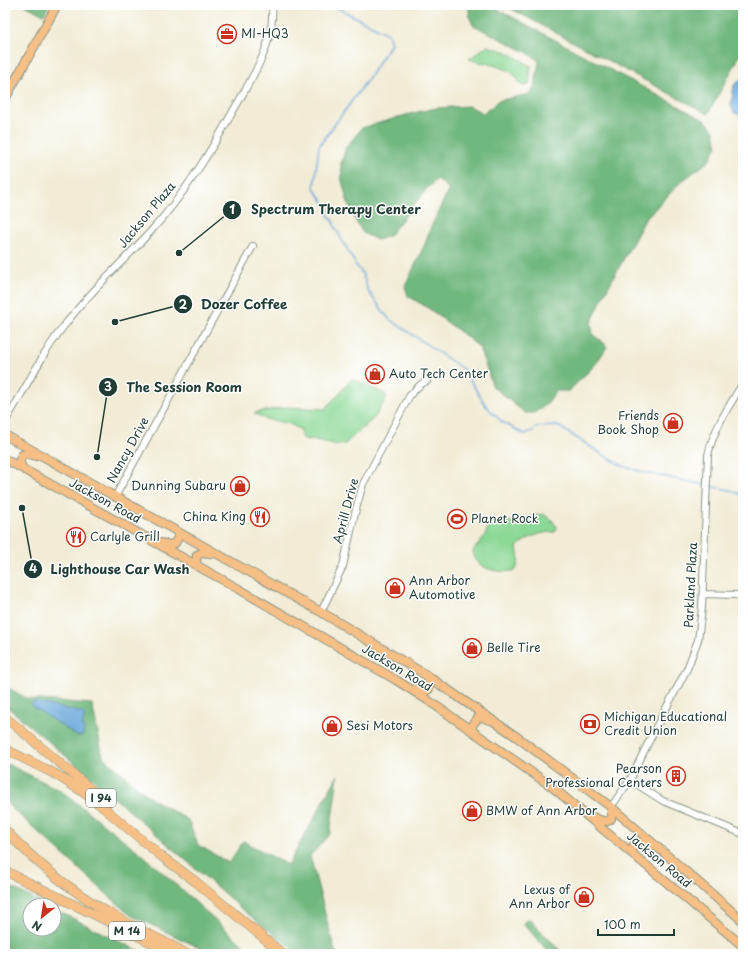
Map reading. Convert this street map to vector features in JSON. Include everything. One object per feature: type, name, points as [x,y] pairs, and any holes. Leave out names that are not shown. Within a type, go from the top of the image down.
[{"type":"highway","name":"I 94","points":[[5,717],[164,851],[196,882],[283,954]]},
{"type":"highway","points":[[5,749],[55,774],[80,790],[161,856],[196,882]]},
{"type":"highway","points":[[5,830],[47,869],[87,900],[187,954]]},
{"type":"highway","name":"M 14","points":[[5,871],[175,954]]},
{"type":"main road","points":[[5,99],[57,5]]},
{"type":"main road","name":"Jackson Road","points":[[5,435],[321,612],[426,675],[545,757],[611,807],[743,921]]},
{"type":"main road","points":[[23,469],[19,463],[20,459],[25,454],[51,461]]},
{"type":"main road","name":"Jackson Road","points":[[5,459],[197,566],[396,680],[551,786],[743,946]]},
{"type":"main road","points":[[150,540],[171,545],[175,543],[180,534]]},
{"type":"main road","points":[[197,566],[196,558],[197,555],[201,553],[208,553],[224,558]]},
{"type":"main road","points":[[396,680],[424,692],[429,689],[430,686],[426,675]]},
{"type":"main road","points":[[472,731],[472,725],[478,718],[494,721]]},
{"type":"main road","points":[[581,812],[603,822],[607,822],[611,818],[611,807]]},
{"type":"main road","points":[[633,854],[633,845],[639,842],[644,842],[668,856]]},
{"type":"street","name":"Jackson Plaza","points":[[5,422],[38,363],[56,336],[78,308],[161,219],[210,152],[245,92],[266,50],[270,35],[272,5]]},
{"type":"street","name":"Nancy Drive","points":[[115,497],[253,246]]},
{"type":"street","name":"Aprill Drive","points":[[321,612],[343,566],[363,484],[410,395],[421,384],[427,381]]},
{"type":"street","name":"Parkland Plaza","points":[[611,807],[630,780],[691,660],[700,632],[703,594],[706,494],[710,449],[717,428],[743,383]]},
{"type":"street","points":[[703,594],[736,595],[743,597]]},
{"type":"street","points":[[630,780],[663,801],[743,834]]},
{"type":"green space","points":[[25,5],[49,5],[44,15]]},
{"type":"green space","points":[[468,5],[490,5],[706,121],[714,131],[717,146],[709,161],[682,181],[646,218],[604,295],[591,323],[593,335],[607,347],[595,365],[569,391],[556,391],[546,405],[534,413],[525,413],[493,387],[479,347],[428,308],[408,296],[405,286],[449,189],[437,179],[425,191],[389,236],[377,240],[363,233],[355,220],[347,200],[342,181],[341,163],[346,147],[362,128],[436,108],[469,106],[483,113],[497,101],[529,94],[535,86],[539,61],[528,53],[473,25],[470,18]]},
{"type":"green space","points":[[504,5],[743,5],[743,50],[708,114]]},
{"type":"green space","points":[[487,46],[505,51],[531,66],[529,85],[523,86],[512,73],[507,70],[469,59]]},
{"type":"green space","points":[[352,379],[385,394],[387,397],[375,417],[345,444],[337,445],[312,439],[307,440],[301,437],[301,430],[290,424],[265,419],[254,413],[286,407],[325,409]]},
{"type":"green space","points":[[543,514],[552,520],[557,527],[555,532],[534,536],[520,544],[517,547],[519,560],[516,570],[496,571],[478,563],[473,551],[485,536],[490,522],[505,523]]},
{"type":"green space","points":[[5,686],[28,699],[92,704],[103,757],[152,799],[188,820],[198,845],[229,863],[243,841],[288,865],[338,775],[330,834],[310,856],[335,951],[339,954],[299,954],[243,910],[86,773],[5,705]]},
{"type":"green space","points":[[5,763],[60,790],[143,855],[253,954],[213,954],[130,915],[5,802]]},
{"type":"green space","points":[[5,884],[30,897],[22,897],[22,937],[62,937],[62,913],[145,954],[5,954]]},
{"type":"green space","points":[[528,918],[565,954],[550,954],[523,923]]},
{"type":"water","points":[[743,78],[743,119],[738,114],[734,113],[731,105],[734,85]]},
{"type":"water","points":[[36,702],[83,713],[85,716],[82,726],[84,730],[82,736],[77,736],[32,706],[32,703]]},
{"type":"waterway","points":[[332,5],[388,34],[391,44],[368,79],[319,146],[314,188],[328,208],[328,215],[333,220],[335,227],[363,275],[368,291],[389,319],[463,369],[486,406],[502,422],[524,434],[531,432],[538,427],[558,426],[623,466],[646,473],[705,485]]},
{"type":"waterway","points":[[709,486],[730,490],[742,495]]},
{"type":"place","name":"MI-HQ3","points":[[227,34]]},
{"type":"place","name":"Spectrum Therapy Center","points":[[179,253]]},
{"type":"place","name":"Dozer Coffee","points":[[115,322]]},
{"type":"place","name":"Auto Tech Center","points":[[375,374]]},
{"type":"place","name":"Friends Book Shop","points":[[673,423]]},
{"type":"place","name":"The Session Room","points":[[97,457]]},
{"type":"place","name":"Dunning Subaru","points":[[240,486]]},
{"type":"place","name":"Lighthouse Car Wash","points":[[22,508]]},
{"type":"place","name":"China King","points":[[260,517]]},
{"type":"place","name":"Planet Rock","points":[[457,519]]},
{"type":"place","name":"Carlyle Grill","points":[[76,537]]},
{"type":"place","name":"Ann Arbor Automotive","points":[[395,588]]},
{"type":"place","name":"Belle Tire","points":[[472,648]]},
{"type":"place","name":"Michigan Educational Credit Union","points":[[590,724]]},
{"type":"place","name":"Sesi Motors","points":[[332,726]]},
{"type":"place","name":"Pearson Professional Centers","points":[[676,776]]},
{"type":"place","name":"BMW of Ann Arbor","points":[[472,811]]},
{"type":"place","name":"Lexus of Ann Arbor","points":[[584,897]]}]
